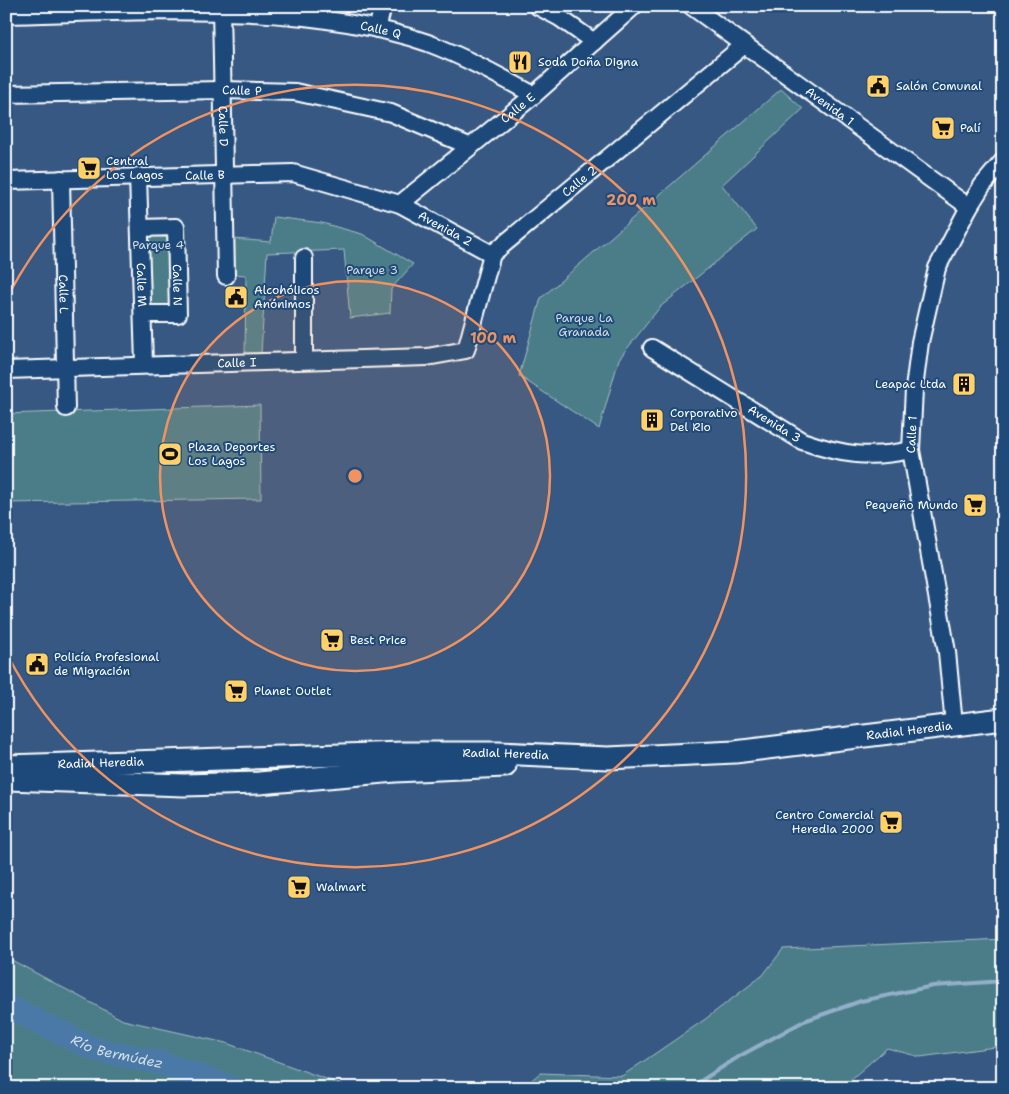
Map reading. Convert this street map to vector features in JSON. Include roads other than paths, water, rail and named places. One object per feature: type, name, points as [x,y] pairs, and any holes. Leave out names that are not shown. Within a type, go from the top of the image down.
[{"type":"main road","name":"Radial Heredia","points":[[6,766],[404,753],[498,753],[608,758],[735,752],[1002,720]]},
{"type":"main road","points":[[184,785],[189,776],[201,772],[300,770],[350,764],[404,753]]},
{"type":"main road","points":[[6,779],[184,785],[259,783],[395,771],[608,758]]},
{"type":"main road","points":[[6,771],[36,773],[161,773],[179,780],[184,785]]},
{"type":"street","points":[[377,29],[383,6]]},
{"type":"street","points":[[537,6],[560,18],[594,42]]},
{"type":"street","name":"Calle E","points":[[400,204],[534,94],[634,6]]},
{"type":"street","name":"Avenida 1","points":[[691,6],[743,46],[969,207]]},
{"type":"street","name":"Calle Q","points":[[6,15],[221,8],[317,16],[427,42],[534,94]]},
{"type":"street","name":"Calle D","points":[[221,8],[226,174],[226,276]]},
{"type":"street","name":"Calle 2","points":[[492,254],[743,46]]},
{"type":"street","name":"Calle P","points":[[6,94],[222,90],[295,92],[348,102],[391,113],[469,146]]},
{"type":"street","name":"Calle 1","points":[[954,726],[946,652],[911,450],[914,389],[920,342],[937,268],[982,186],[1003,162]]},
{"type":"street","name":"Calle B","points":[[6,181],[138,176],[293,174],[400,204]]},
{"type":"street","name":"Calle M","points":[[138,176],[144,314],[144,364]]},
{"type":"street","name":"Calle L","points":[[61,179],[66,408]]},
{"type":"street","name":"Avenida 2","points":[[400,204],[492,254]]},
{"type":"street","name":"Calle N","points":[[140,228],[176,227],[178,314],[144,314]]},
{"type":"street","name":"Calle I","points":[[6,370],[144,364],[428,357],[466,350],[492,254]]},
{"type":"street","points":[[304,258],[304,360]]},
{"type":"street","name":"Avenida 3","points":[[652,348],[802,441],[829,451],[850,455],[890,454],[911,450]]},
{"type":"waterway","points":[[690,1088],[738,1057],[804,1021],[861,1001],[933,986],[1003,981]]},
{"type":"waterway","name":"Río Bermúdez","points":[[6,1006],[94,1049],[161,1063],[232,1088]]},
{"type":"place","name":"Soda Doña Digna","points":[[520,62]]},
{"type":"place","name":"Salón Comunal","points":[[878,86]]},
{"type":"place","name":"Palí","points":[[943,128]]},
{"type":"place","name":"Central Los Lagos","points":[[89,168]]},
{"type":"place","name":"Alcohólicos Anónimos","points":[[236,297]]},
{"type":"place","name":"Leapac Ltda","points":[[964,384]]},
{"type":"place","name":"Corporativo Del Rio","points":[[652,420]]},
{"type":"place","name":"Plaza Deportes Los Lagos","points":[[170,454]]},
{"type":"place","name":"Pequeño Mundo","points":[[975,505]]},
{"type":"place","name":"Best Price","points":[[332,640]]},
{"type":"place","name":"Policía Profesional de Migración","points":[[37,664]]},
{"type":"place","name":"Planet Outlet","points":[[236,691]]},
{"type":"place","name":"Centro Comercial Heredia 2000","points":[[891,822]]},
{"type":"place","name":"Walmart","points":[[299,887]]},
{"type":"park label","name":"Parque 4","points":[[158,245]]},
{"type":"park label","name":"Parque 3","points":[[372,270]]},
{"type":"park label","name":"Parque La Granada","points":[[584,325]]}]
